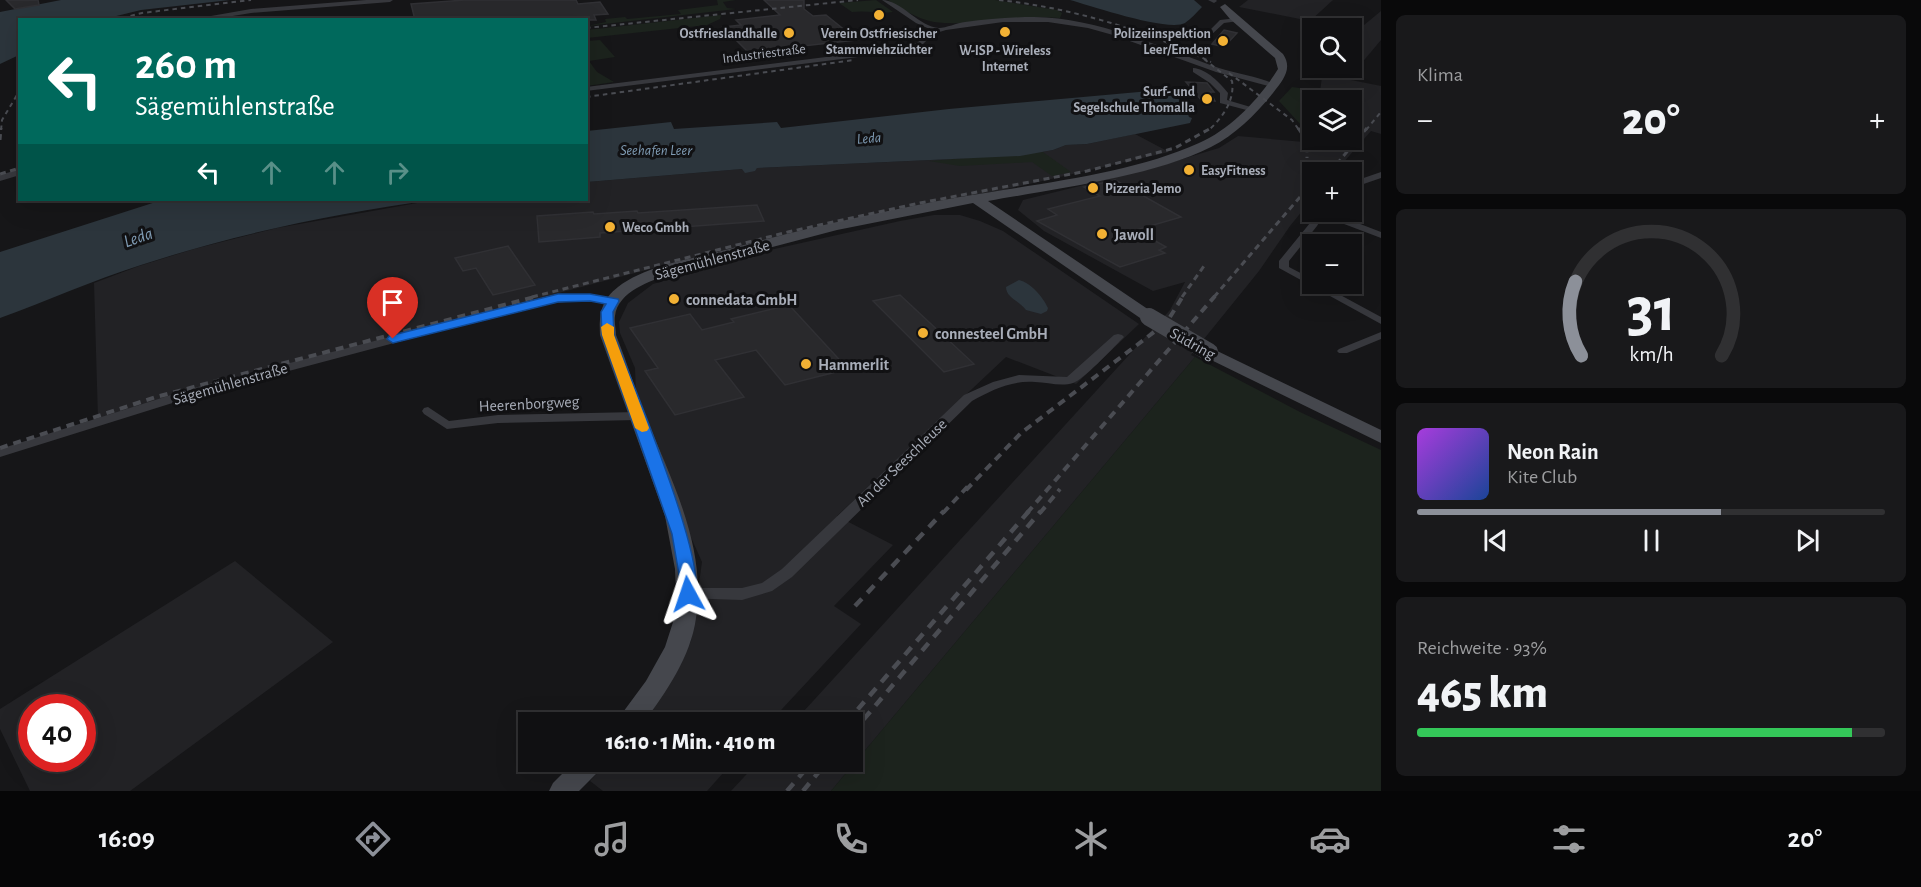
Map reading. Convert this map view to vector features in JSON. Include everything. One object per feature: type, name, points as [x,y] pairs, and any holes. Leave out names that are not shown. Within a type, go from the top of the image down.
[{"type":"main road","points":[[1212,1],[1225,7],[1283,62],[1281,73],[1272,85]]},
{"type":"main road","name":"Sägemühlenstraße","points":[[613,301],[636,282],[665,271],[849,224],[1110,174],[1194,150],[1230,130],[1272,85]]},
{"type":"main road","points":[[1017,229],[1004,206],[1013,197],[1032,190]]},
{"type":"main road","name":"Südring","points":[[976,200],[1149,317],[1209,352],[1381,437]]},
{"type":"main road","points":[[929,207],[972,212],[1017,229]]},
{"type":"main road","points":[[613,301],[607,312],[608,335],[680,534],[687,569],[688,594],[684,622],[670,658],[652,694],[637,712]]},
{"type":"main road","points":[[562,791],[581,772]]},
{"type":"street","points":[[204,18],[251,11],[390,0]]},
{"type":"street","points":[[885,0],[918,22],[938,30],[1031,19],[1055,20],[1087,26],[1218,72],[1272,85]]},
{"type":"street","points":[[1208,35],[1222,21],[1237,20]]},
{"type":"street","name":"Industriestraße","points":[[588,89],[898,50],[919,45],[938,30]]},
{"type":"street","points":[[1190,67],[1217,85],[1224,93],[1223,101],[1251,110]]},
{"type":"street","points":[[0,178],[18,173]]},
{"type":"street","points":[[1362,182],[1381,175]]},
{"type":"street","points":[[1315,222],[1284,261],[1284,268],[1381,321]]},
{"type":"street","points":[[1347,222],[1381,235]]},
{"type":"street","name":"Sägemühlenstraße","points":[[0,453],[194,392],[494,313],[558,298],[590,297],[613,301]]},
{"type":"street","points":[[1343,351],[1381,335]]},
{"type":"street","name":"An der Seeschleuse","points":[[688,594],[742,594],[767,587],[787,573],[968,398],[984,388],[1027,378],[1061,382],[1071,380],[1118,337]]},
{"type":"street","name":"Heerenborgweg","points":[[428,411],[447,425],[498,419],[637,416]]},
{"type":"shaded area","points":[[717,0],[736,0],[723,2],[727,8],[736,9],[588,26],[606,22],[605,19],[681,14],[678,10],[718,5]]},
{"type":"shaded area","points":[[876,0],[893,12],[852,12],[839,3]]},
{"type":"shaded area","points":[[888,0],[995,0],[1057,10],[1062,13],[1060,18],[1044,17],[965,23],[934,22],[916,16]]},
{"type":"shaded area","points":[[1248,0],[1333,0],[1313,18],[1302,19],[1239,7]]},
{"type":"shaded area","points":[[1381,11],[1381,40],[1362,63],[1362,27]]},
{"type":"shaded area","points":[[721,15],[720,19],[707,25],[588,38],[588,30]]},
{"type":"shaded area","points":[[600,40],[615,57],[589,61],[597,72],[614,82],[588,86],[588,41]]},
{"type":"shaded area","points":[[1322,78],[1352,78],[1351,80],[1381,86],[1381,134],[1371,131],[1362,141],[1362,90],[1320,90]]},
{"type":"shaded area","points":[[1292,87],[1314,90],[1302,90],[1302,126],[1279,101]]},
{"type":"shaded area","points":[[1135,134],[1169,152],[1003,190],[891,210],[743,245],[734,258],[900,221],[934,215],[960,215],[1003,231],[1139,324],[1076,384],[1006,357],[837,516],[893,545],[834,606],[861,624],[779,712],[651,712],[691,641],[702,562],[637,416],[635,368],[620,333],[619,322],[628,303],[653,284],[724,262],[719,251],[192,389],[98,419],[94,283],[194,249],[277,228],[428,201],[588,201],[588,182],[742,169],[754,171],[757,168],[1020,156],[1053,150],[1066,145],[1087,144]]},
{"type":"shaded area","points":[[1238,136],[1302,142],[1302,150],[1354,150],[1344,162],[1302,162],[1302,211],[1259,271],[1191,355],[1195,357],[863,753],[863,712],[803,712],[1170,310],[1185,282],[1153,291],[1044,231],[1018,210],[1023,200],[1149,169],[1219,148]]},
{"type":"shaded area","points":[[1043,152],[1071,172],[1052,176],[1032,162],[960,166],[929,161]]},
{"type":"shaded area","points":[[1195,357],[1300,412],[1381,450],[1381,791],[831,791],[847,772],[863,772],[863,753]]},
{"type":"shaded area","points":[[235,561],[333,642],[130,791],[30,791],[21,772],[96,772],[96,694],[24,694]]},
{"type":"shaded area","points":[[18,698],[18,766],[0,729],[0,709]]},
{"type":"shaded area","points":[[598,772],[724,772],[707,791],[603,791],[590,781]]},
{"type":"shaded area","points":[[749,772],[847,772],[831,791],[731,791]]},
{"type":"water","points":[[61,0],[230,0],[141,10],[108,18],[18,18],[18,55],[0,64],[0,12]]},
{"type":"water","points":[[1070,0],[1194,0],[1202,7],[1185,23],[1176,25],[1129,17]]},
{"type":"water","name":"Seehafen Leer","points":[[1150,88],[1162,88],[1177,98],[1192,118],[1190,123],[1087,144],[1066,145],[1053,150],[1020,156],[757,168],[755,171],[745,173],[742,169],[588,182],[588,131],[671,122],[674,129],[777,122],[781,128],[949,109],[1150,91]]},
{"type":"water","name":"Leda","points":[[159,201],[427,201],[360,211],[249,234],[123,271],[0,318],[0,252]]},
{"type":"water","points":[[1019,280],[1036,291],[1046,304],[1047,311],[1041,314],[1026,310],[1011,297],[1006,287]]},
{"type":"building","points":[[6,0],[38,0],[39,5],[15,9]]},
{"type":"building","points":[[465,0],[576,0],[578,4],[600,2],[608,14],[594,15],[596,20],[588,20],[588,18],[414,18],[411,4]]},
{"type":"building","name":"Ostfrieslandhalle","points":[[764,0],[804,0],[804,9],[813,16],[826,15],[857,40],[748,52],[723,27],[741,25],[736,20],[780,15]]},
{"type":"building","points":[[1224,30],[1237,33],[1224,47],[1212,44]]},
{"type":"building","points":[[1186,82],[1207,83],[1214,92],[1210,92],[1215,101],[1202,101]]},
{"type":"building","name":"Jawoll","points":[[1115,180],[1181,217],[1136,230],[1166,247],[1159,250],[1165,253],[1120,267],[1037,221],[1057,215],[1048,209],[1100,196],[1084,187]]},
{"type":"building","name":"Weco Gmbh","points":[[757,205],[764,221],[600,233],[600,237],[539,242],[537,216],[593,212],[594,214],[637,211],[638,213]]},
{"type":"building","points":[[508,246],[535,285],[493,295],[476,268],[463,271],[455,258]]},
{"type":"building","name":"connesteel GmbH","points":[[900,295],[974,364],[944,372],[873,301]]},
{"type":"building","name":"Hammerlit","points":[[789,305],[848,369],[785,385],[756,350],[715,360],[744,397],[675,415],[645,371],[658,368],[630,328],[690,314],[702,330],[734,322],[731,319]]},
{"type":"railway","points":[[122,18],[142,13],[251,0]]},
{"type":"railway","points":[[588,28],[858,0]]},
{"type":"railway","points":[[999,0],[1054,9],[1108,22],[1186,50],[1211,62]]},
{"type":"railway","points":[[1204,59],[1232,81],[1232,95],[1227,108],[1211,128]]},
{"type":"railway","points":[[588,97],[854,60]]},
{"type":"railway","points":[[1229,73],[1292,120],[1299,130]]},
{"type":"railway","points":[[1,130],[2,120],[18,93]]},
{"type":"railway","points":[[1366,130],[1381,112]]},
{"type":"railway","points":[[0,140],[1,128]]},
{"type":"railway","points":[[532,297],[788,232],[920,203],[1087,171],[1175,148],[1211,128]]},
{"type":"railway","points":[[1298,128],[1307,141],[1307,158]]},
{"type":"railway","points":[[1338,162],[1367,128]]},
{"type":"railway","points":[[0,174],[18,169]]},
{"type":"railway","points":[[1214,297],[1302,195]]},
{"type":"railway","points":[[1182,297],[1204,266]]},
{"type":"railway","points":[[0,448],[156,397],[538,296]]},
{"type":"railway","points":[[1170,317],[1183,296]]},
{"type":"railway","points":[[1027,513],[1215,296]]},
{"type":"railway","points":[[966,490],[1021,433],[1162,326]]},
{"type":"railway","points":[[943,513],[970,484]]},
{"type":"railway","points":[[1040,513],[1060,489]]},
{"type":"railway","points":[[855,606],[944,511]]},
{"type":"railway","points":[[855,712],[1029,511]]},
{"type":"railway","points":[[863,720],[1041,511]]},
{"type":"railway","points":[[787,791],[803,772]]},
{"type":"railway","points":[[803,791],[819,772]]},
{"type":"slow traffic","points":[[607,327],[642,428]]},
{"type":"place","name":"Verein Ostfriesischer Stammviehzüchter","points":[[879,15]]},
{"type":"place","name":"W-ISP - Wireless Internet","points":[[1005,32]]},
{"type":"place","name":"Ostfrieslandhalle","points":[[789,33]]},
{"type":"place","name":"Polizeiinspektion Leer/Emden","points":[[1223,41]]},
{"type":"place","name":"Surf- und Segelschule Thomalla","points":[[1207,99]]},
{"type":"place","name":"EasyFitness","points":[[1189,170]]},
{"type":"place","name":"Pizzeria Jemo","points":[[1093,188]]},
{"type":"place","name":"Weco Gmbh","points":[[610,227]]},
{"type":"place","name":"Jawoll","points":[[1102,234]]},
{"type":"place","name":"connedata GmbH","points":[[674,299]]},
{"type":"place","name":"connesteel GmbH","points":[[923,333]]},
{"type":"place","name":"Hammerlit","points":[[806,364]]},
{"type":"route","points":[[393,339],[558,298],[590,297],[613,301],[607,312],[608,335],[680,534],[687,569],[688,594]]}]
